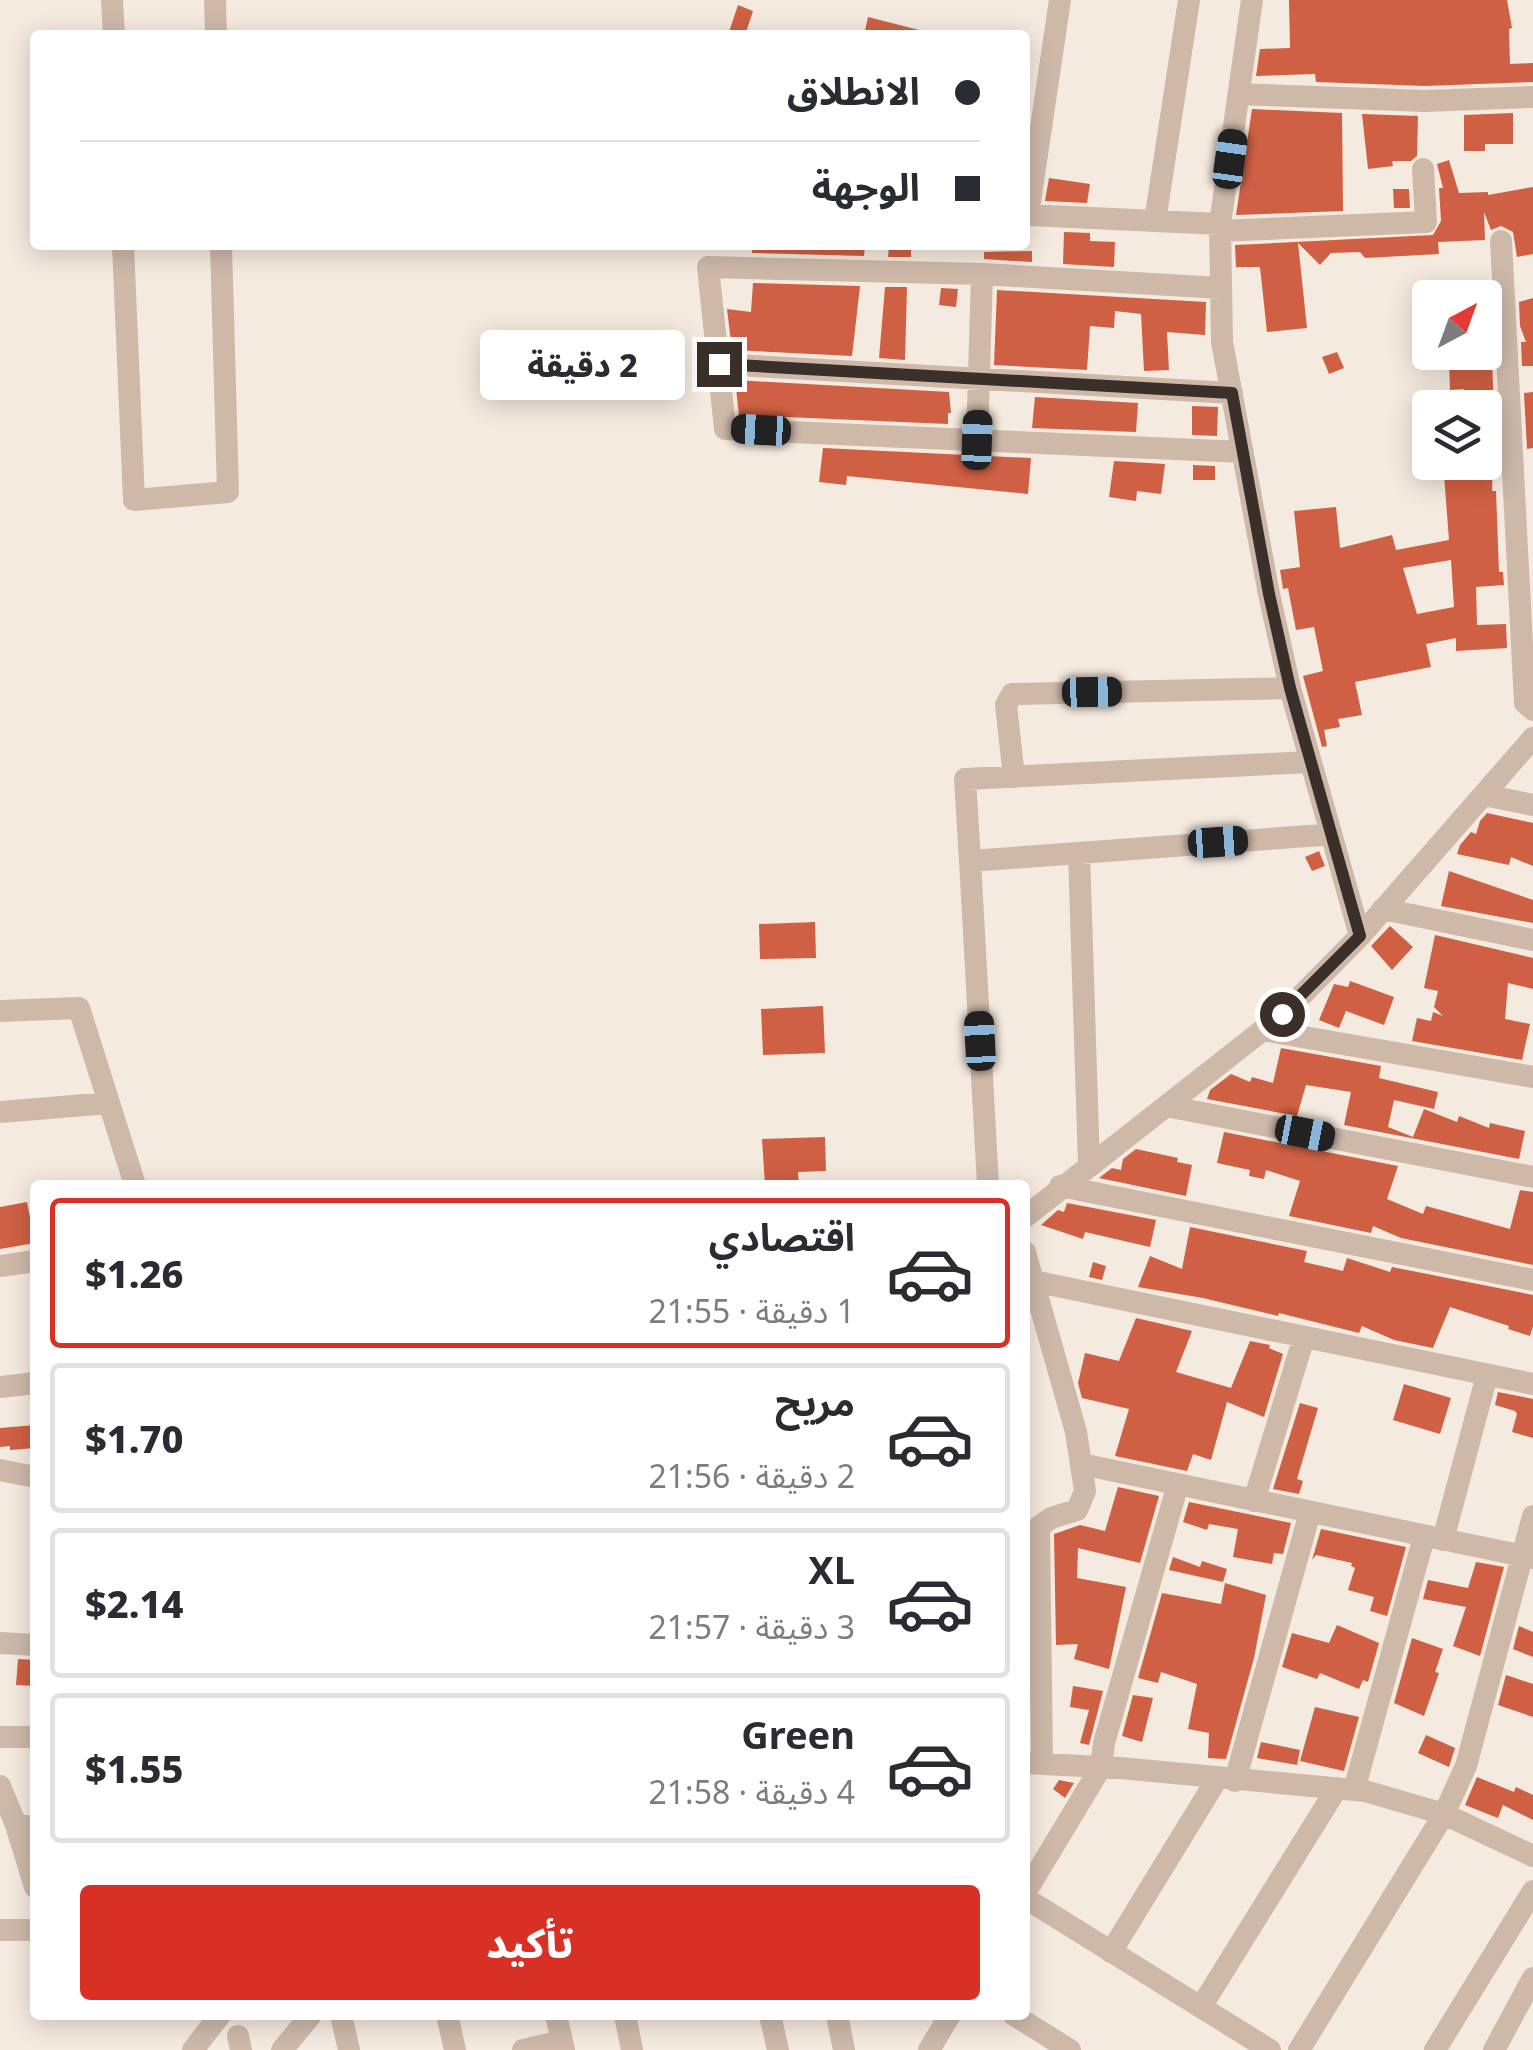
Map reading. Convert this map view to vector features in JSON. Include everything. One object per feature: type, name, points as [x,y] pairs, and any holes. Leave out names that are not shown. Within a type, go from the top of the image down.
[{"type":"street","points":[[112,0],[114,30]]},
{"type":"street","points":[[215,0],[216,30]]},
{"type":"street","points":[[1030,202],[1060,0]]},
{"type":"street","points":[[1155,221],[1189,0]]},
{"type":"street","points":[[1252,0],[1220,228],[1222,342],[1290,688],[1360,936]]},
{"type":"street","points":[[1239,94],[1424,102],[1533,96]]},
{"type":"street","points":[[1030,215],[1220,228],[1426,222],[1423,169]]},
{"type":"street","points":[[1501,241],[1522,457],[1525,703],[1533,710]]},
{"type":"street","points":[[123,250],[134,500],[228,492],[221,250]]},
{"type":"street","points":[[1220,288],[982,274],[708,267],[725,428],[1242,452]]},
{"type":"street","points":[[977,440],[982,274]]},
{"type":"street","points":[[719,364],[1232,393]]},
{"type":"street","points":[[1014,776],[1006,704],[1012,694],[1290,688]]},
{"type":"street","points":[[1030,1213],[1263,1030],[1360,936],[1533,738]]},
{"type":"street","points":[[988,1180],[965,779],[1310,762]]},
{"type":"street","points":[[1484,795],[1533,805]]},
{"type":"street","points":[[970,861],[1322,835]]},
{"type":"street","points":[[1079,853],[1089,1164]]},
{"type":"street","points":[[1383,909],[1533,940]]},
{"type":"street","points":[[0,1011],[79,1008],[133,1180]]},
{"type":"street","points":[[1263,1030],[1533,1077]]},
{"type":"street","points":[[0,1112],[109,1103]]},
{"type":"street","points":[[1166,1106],[1533,1177]]},
{"type":"street","points":[[1060,1186],[1533,1280]]},
{"type":"street","points":[[0,1266],[30,1262]]},
{"type":"street","points":[[1030,1270],[1076,1432],[1084,1490],[1077,1510],[1050,1518],[1032,1532],[1034,1764],[1346,1789],[1444,1814],[1533,1856]]},
{"type":"street","points":[[1033,1281],[1533,1384]]},
{"type":"street","points":[[1254,1500],[1304,1337]]},
{"type":"street","points":[[1202,2007],[1346,1789],[1487,1375]]},
{"type":"street","points":[[0,1388],[30,1384]]},
{"type":"street","points":[[1081,1464],[1528,1557]]},
{"type":"street","points":[[0,1470],[30,1476]]},
{"type":"street","points":[[1030,1888],[1101,1767],[1104,1744],[1178,1484]]},
{"type":"street","points":[[1111,1952],[1226,1780],[1310,1512]]},
{"type":"street","points":[[1298,2050],[1444,1814],[1466,1766],[1528,1557],[1533,1516]]},
{"type":"street","points":[[0,1644],[30,1645]]},
{"type":"street","points":[[0,1736],[30,1737]]},
{"type":"street","points":[[0,1786],[26,1826],[30,1853]]},
{"type":"street","points":[[1434,2050],[1533,1890]]},
{"type":"street","points":[[1030,1899],[1270,2050]]},
{"type":"street","points":[[0,1930],[30,1930]]},
{"type":"street","points":[[1494,2050],[1533,1978]]},
{"type":"street","points":[[193,2050],[216,2020]]},
{"type":"street","points":[[282,2050],[307,2020]]},
{"type":"street","points":[[343,2020],[349,2050]]},
{"type":"street","points":[[448,2020],[454,2050]]},
{"type":"street","points":[[522,2050],[563,2046],[557,2020]]},
{"type":"street","points":[[625,2020],[632,2050]]},
{"type":"street","points":[[771,2020],[778,2050]]},
{"type":"street","points":[[838,2020],[844,2050]]},
{"type":"street","points":[[928,2050],[947,2020]]},
{"type":"street","points":[[1022,2020],[1070,2050]]},
{"type":"building","points":[[1289,0],[1507,0],[1512,28],[1510,64],[1533,63],[1533,82],[1425,86],[1316,82],[1315,74],[1256,76],[1260,49],[1290,48]]},
{"type":"building","points":[[738,5],[753,11],[747,30],[730,30]]},
{"type":"building","points":[[868,17],[919,30],[865,30]]},
{"type":"building","points":[[1252,109],[1342,113],[1343,211],[1236,215]]},
{"type":"building","points":[[1513,113],[1513,144],[1485,144],[1485,151],[1464,151],[1464,115]]},
{"type":"building","points":[[1362,114],[1418,116],[1417,156],[1411,161],[1392,161],[1393,166],[1368,169]]},
{"type":"building","points":[[1449,160],[1459,193],[1488,195],[1533,187],[1533,254],[1517,257],[1513,232],[1501,226],[1491,230],[1484,212],[1485,240],[1438,242],[1439,254],[1365,258],[1360,252],[1331,253],[1320,265],[1298,243],[1307,328],[1267,332],[1260,267],[1236,267],[1235,245],[1433,235],[1441,221],[1439,188],[1443,188],[1437,164]]},
{"type":"building","points":[[1049,178],[1090,184],[1087,203],[1045,201]]},
{"type":"building","points":[[1393,189],[1409,189],[1410,208],[1394,208]]},
{"type":"building","points":[[1064,232],[1090,233],[1090,241],[1115,242],[1114,267],[1063,264]]},
{"type":"building","points":[[752,250],[865,250],[864,256]]},
{"type":"building","points":[[889,250],[911,250],[911,257],[888,257]]},
{"type":"building","points":[[1032,251],[1032,262],[984,259],[984,252]]},
{"type":"building","points":[[753,283],[860,286],[852,356],[732,350],[727,309],[751,312]]},
{"type":"building","points":[[885,287],[907,287],[905,360],[879,358]]},
{"type":"building","points":[[941,288],[958,289],[956,307],[939,305]]},
{"type":"building","points":[[997,290],[1206,302],[1205,335],[1167,332],[1169,370],[1144,371],[1141,314],[1115,311],[1114,328],[1090,326],[1087,370],[994,365]]},
{"type":"building","points":[[1533,298],[1533,366],[1522,366],[1521,342],[1526,342],[1520,326],[1519,302]]},
{"type":"building","points":[[1337,352],[1344,368],[1329,374],[1322,357]]},
{"type":"building","points":[[1449,370],[1492,370],[1493,390],[1450,390]]},
{"type":"building","points":[[735,380],[949,392],[951,413],[948,424],[739,415]]},
{"type":"building","points":[[1533,392],[1533,448],[1527,449],[1524,393]]},
{"type":"building","points":[[1035,397],[1138,403],[1136,432],[1032,428]]},
{"type":"building","points":[[1192,406],[1218,407],[1217,436],[1192,435]]},
{"type":"building","points":[[823,448],[1031,458],[1028,494],[847,476],[846,485],[819,482]]},
{"type":"building","points":[[1114,461],[1165,464],[1161,494],[1137,491],[1136,501],[1109,497]]},
{"type":"building","points":[[1193,465],[1215,466],[1215,480],[1193,480]]},
{"type":"building","points":[[1444,480],[1492,480],[1499,572],[1503,572],[1504,585],[1476,587],[1477,625],[1506,624],[1507,648],[1456,651],[1456,638],[1426,644],[1431,667],[1355,682],[1362,715],[1338,719],[1340,727],[1324,730],[1327,746],[1322,747],[1303,676],[1323,671],[1314,627],[1296,630],[1288,588],[1283,589],[1280,570],[1300,567],[1294,511],[1336,507],[1340,548],[1392,535],[1396,550],[1449,540]],"holes":[[[1451,560],[1454,607],[1417,614],[1403,568]]]},
{"type":"building","points":[[1487,813],[1533,823],[1533,866],[1511,857],[1509,865],[1457,854],[1471,832],[1476,834]]},
{"type":"building","points":[[1319,851],[1325,866],[1312,871],[1305,857]]},
{"type":"building","points":[[1449,871],[1533,900],[1533,923],[1441,906]]},
{"type":"building","points":[[815,922],[816,958],[760,959],[759,924]]},
{"type":"building","points":[[1390,926],[1413,947],[1392,970],[1371,946]]},
{"type":"building","points":[[1435,935],[1533,958],[1533,989],[1508,983],[1505,1019],[1530,1024],[1522,1060],[1412,1041],[1417,1018],[1431,1021],[1433,1012],[1443,1016],[1434,1007],[1438,991],[1424,988]]},
{"type":"building","points":[[1350,981],[1394,997],[1384,1025],[1346,1011],[1339,1028],[1319,1020],[1334,984],[1348,987]]},
{"type":"building","points":[[823,1006],[825,1053],[763,1055],[761,1009]]},
{"type":"building","points":[[1281,1048],[1381,1066],[1379,1078],[1438,1092],[1434,1109],[1394,1100],[1388,1127],[1413,1137],[1424,1109],[1457,1122],[1459,1116],[1489,1128],[1490,1123],[1525,1131],[1519,1159],[1344,1125],[1351,1092],[1306,1085],[1297,1116],[1207,1099],[1210,1090],[1231,1074],[1250,1082],[1252,1077],[1273,1083]]},
{"type":"building","points":[[1224,1132],[1398,1166],[1387,1199],[1423,1214],[1426,1206],[1510,1229],[1520,1190],[1533,1192],[1533,1265],[1401,1238],[1373,1226],[1371,1233],[1289,1216],[1300,1181],[1266,1170],[1264,1179],[1249,1176],[1250,1170],[1217,1163]]},
{"type":"building","points":[[825,1137],[826,1171],[798,1172],[799,1180],[765,1180],[762,1139]]},
{"type":"building","points":[[1136,1149],[1192,1165],[1186,1196],[1099,1178],[1112,1168],[1121,1170],[1123,1159]]},
{"type":"building","points":[[27,1202],[30,1244],[0,1249],[0,1207]]},
{"type":"building","points":[[1067,1203],[1156,1220],[1150,1247],[1085,1232],[1083,1239],[1041,1225],[1058,1210],[1064,1212]]},
{"type":"building","points":[[1190,1227],[1307,1251],[1304,1262],[1343,1271],[1347,1258],[1390,1272],[1392,1267],[1533,1295],[1530,1336],[1450,1307],[1433,1348],[1394,1340],[1362,1326],[1359,1333],[1279,1313],[1278,1316],[1138,1287],[1150,1256],[1182,1269]]},
{"type":"building","points":[[1093,1262],[1106,1266],[1102,1280],[1089,1277]]},
{"type":"building","points":[[1136,1318],[1192,1331],[1176,1372],[1231,1388],[1250,1341],[1270,1345],[1269,1348],[1283,1354],[1264,1417],[1227,1402],[1211,1460],[1193,1454],[1187,1471],[1115,1456],[1129,1409],[1082,1398],[1078,1383],[1085,1353],[1119,1361]]},
{"type":"building","points":[[1404,1384],[1451,1398],[1440,1434],[1393,1420]]},
{"type":"building","points":[[1498,1392],[1533,1399],[1533,1438],[1512,1432],[1517,1414],[1495,1405]]},
{"type":"building","points":[[1300,1403],[1318,1408],[1297,1479],[1303,1481],[1299,1494],[1273,1489]]},
{"type":"building","points":[[30,1425],[30,1448],[0,1447],[0,1428]]},
{"type":"building","points":[[1118,1487],[1159,1496],[1140,1563],[1078,1548],[1077,1578],[1126,1587],[1109,1669],[1074,1659],[1078,1644],[1056,1645],[1054,1534],[1080,1525],[1105,1531]]},
{"type":"building","points":[[1189,1502],[1291,1523],[1283,1554],[1274,1553],[1272,1564],[1233,1557],[1238,1529],[1209,1524],[1207,1530],[1183,1522]]},
{"type":"building","points":[[1321,1529],[1406,1547],[1387,1616],[1370,1611],[1374,1597],[1348,1590],[1355,1568],[1352,1563],[1316,1555],[1312,1560]]},
{"type":"building","points":[[1173,1557],[1200,1567],[1202,1561],[1227,1569],[1223,1582],[1169,1570]]},
{"type":"building","points":[[1476,1562],[1504,1567],[1480,1656],[1453,1646],[1466,1607],[1423,1599],[1428,1580],[1468,1588]]},
{"type":"building","points":[[1225,1583],[1266,1595],[1254,1658],[1226,1759],[1208,1758],[1209,1733],[1188,1729],[1197,1684],[1161,1672],[1158,1683],[1138,1678],[1162,1593],[1221,1604]]},
{"type":"building","points":[[1337,1625],[1379,1643],[1368,1682],[1363,1680],[1359,1689],[1320,1673],[1317,1679],[1282,1667],[1292,1633],[1329,1643]]},
{"type":"building","points":[[1519,1626],[1533,1632],[1533,1657],[1513,1649]]},
{"type":"building","points":[[1412,1638],[1443,1649],[1424,1716],[1394,1703]]},
{"type":"building","points":[[18,1659],[30,1660],[30,1686],[16,1685]]},
{"type":"building","points":[[1506,1675],[1533,1684],[1533,1717],[1498,1705]]},
{"type":"building","points":[[1073,1686],[1103,1691],[1089,1745],[1080,1743],[1089,1710],[1070,1707]]},
{"type":"building","points":[[1133,1695],[1153,1698],[1142,1742],[1122,1736]]},
{"type":"building","points":[[1315,1707],[1359,1717],[1344,1771],[1300,1761]]},
{"type":"building","points":[[1426,1735],[1455,1748],[1449,1767],[1418,1753]]},
{"type":"building","points":[[1261,1742],[1300,1750],[1297,1765],[1257,1758]]},
{"type":"building","points":[[1477,1777],[1533,1795],[1533,1820],[1503,1805],[1498,1818],[1465,1805]]},
{"type":"building","points":[[1059,1780],[1074,1783],[1065,1798],[1053,1789]]},
{"type":"route","points":[[719,364],[1232,393],[1290,688],[1360,936],[1282,1014]]}]
